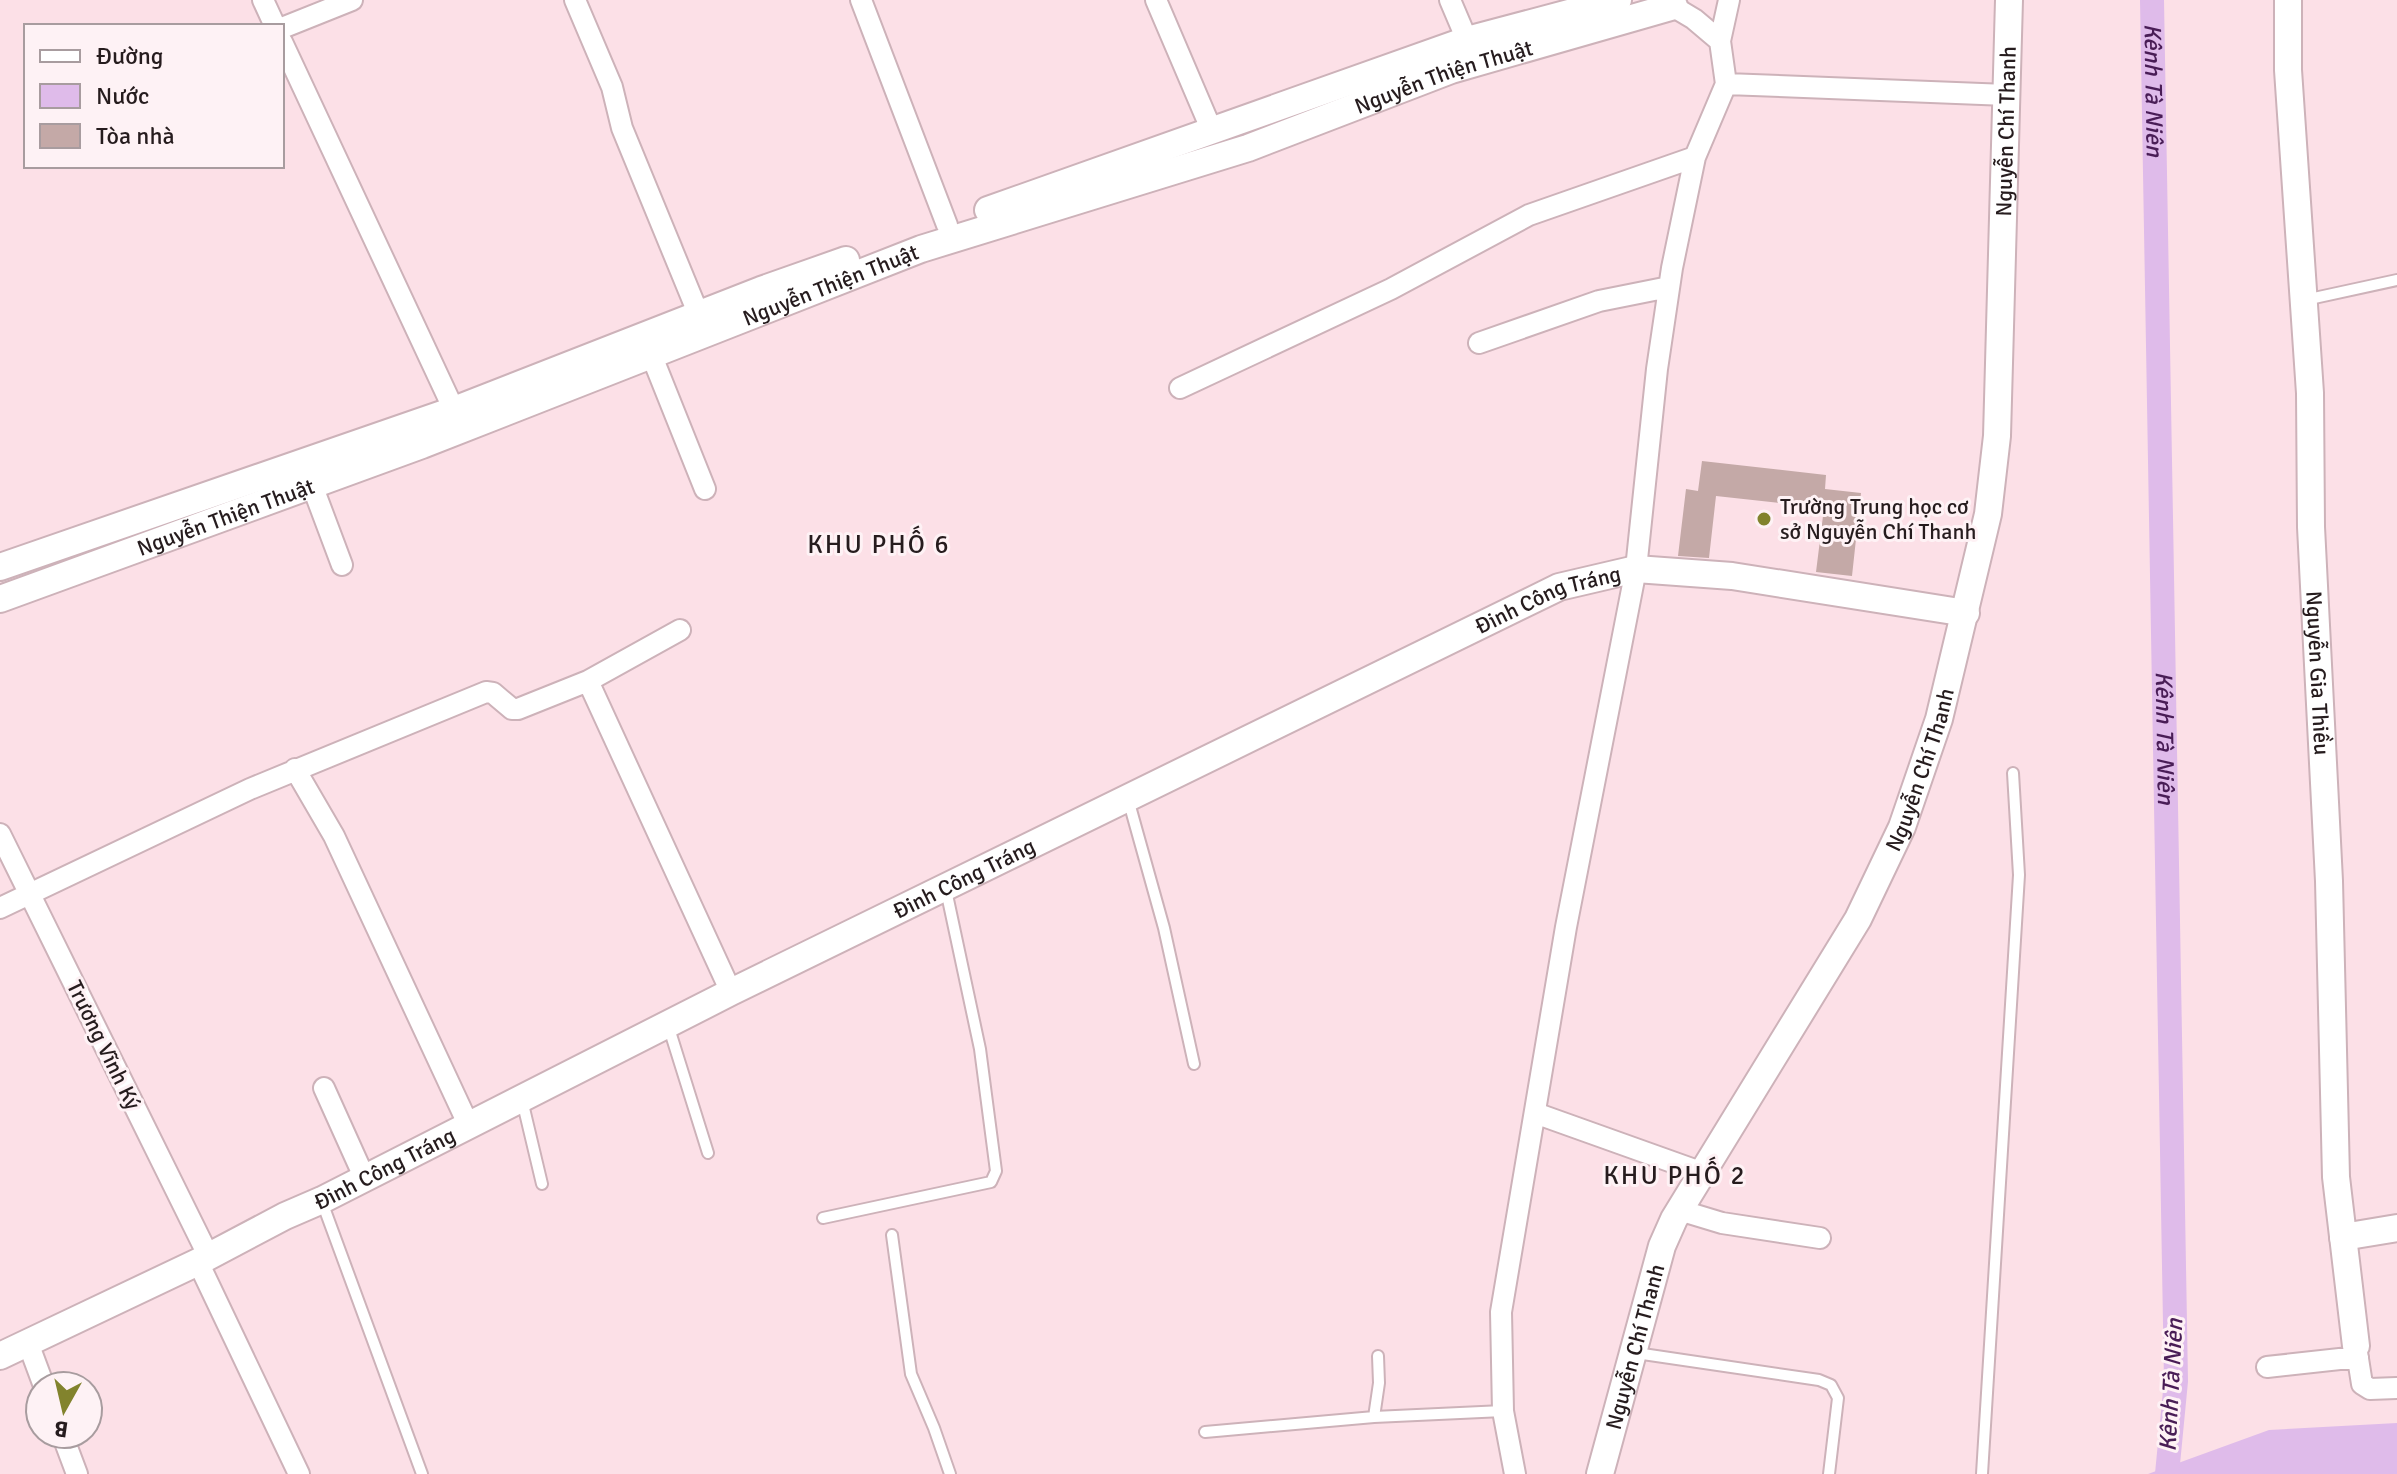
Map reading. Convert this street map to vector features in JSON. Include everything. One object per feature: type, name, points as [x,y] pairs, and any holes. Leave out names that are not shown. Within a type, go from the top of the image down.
[{"type":"street","points":[[263,0],[274,24]]},
{"type":"street","points":[[284,27],[352,0]]},
{"type":"street","points":[[575,0],[612,87],[622,128],[702,323]]},
{"type":"street","points":[[861,0],[947,225]]},
{"type":"street","points":[[1156,0],[1212,131]]},
{"type":"street","points":[[1450,0],[1467,40]]},
{"type":"street","name":"Nguyễn Thiện Thuật","points":[[0,567],[921,249],[1212,131],[1467,40],[1618,0]]},
{"type":"street","points":[[1515,1474],[1503,1411],[1501,1312],[1566,927],[1636,569],[1669,287],[1695,157],[1726,84],[1720,41],[1729,0]]},
{"type":"street","name":"Nguyễn Chí Thanh","points":[[1600,1474],[1662,1246],[1679,1210],[1851,932],[1896,840],[1939,719],[1988,514],[1997,436],[2009,0]]},
{"type":"street","name":"Nguyễn Gia Thiều","points":[[2288,0],[2288,70],[2310,393],[2311,527],[2329,881],[2336,1177],[2357,1351]]},
{"type":"street","name":"Nguyễn Thiện Thuật","points":[[0,599],[422,445],[651,354],[702,323],[947,225],[1248,148],[1451,70],[1668,3],[1720,41]]},
{"type":"street","points":[[284,46],[454,410]]},
{"type":"street","points":[[1726,84],[2007,95]]},
{"type":"street","points":[[1180,388],[1391,289],[1529,215],[1695,157]]},
{"type":"street","points":[[1479,343],[1599,301],[1669,287]]},
{"type":"street","points":[[651,354],[705,489]]},
{"type":"street","points":[[312,485],[342,565]]},
{"type":"street","name":"Đinh Công Tráng","points":[[0,1356],[365,1179],[731,992],[1559,587],[1636,569],[1732,576],[1966,613]]},
{"type":"street","points":[[0,908],[295,769],[486,692],[493,693],[512,709],[518,709],[588,681],[680,630]]},
{"type":"street","points":[[588,681],[731,992]]},
{"type":"street","points":[[295,769],[334,836],[469,1126]]},
{"type":"street","name":"Trương Vĩnh Ký","points":[[0,834],[203,1258],[299,1474]]},
{"type":"street","points":[[324,1088],[365,1179]]},
{"type":"street","points":[[1535,1113],[1703,1173]]},
{"type":"street","points":[[1679,1210],[1722,1223],[1820,1238]]},
{"type":"street","points":[[2343,1237],[2397,1228]]},
{"type":"street","points":[[28,1343],[38,1370]]},
{"type":"street","points":[[2267,1367],[2357,1351],[2365,1388],[2397,1388]]},
{"type":"street","points":[[68,1450],[77,1474]]},
{"type":"lane","points":[[2303,300],[2397,280]]},
{"type":"lane","points":[[1982,1474],[2019,875],[2013,773]]},
{"type":"lane","points":[[1128,799],[1164,928],[1194,1064]]},
{"type":"lane","points":[[823,1218],[991,1182],[996,1171],[980,1049],[946,888]]},
{"type":"lane","points":[[668,1024],[708,1153]]},
{"type":"lane","points":[[522,1098],[542,1184]]},
{"type":"lane","points":[[322,1200],[422,1474]]},
{"type":"lane","points":[[892,1235],[911,1374],[950,1474]]},
{"type":"lane","points":[[1633,1353],[1819,1380],[1831,1385],[1838,1398],[1829,1474]]},
{"type":"lane","points":[[1374,1417],[1379,1383],[1378,1356]]},
{"type":"lane","points":[[1205,1432],[1374,1417],[1503,1411]]},
{"type":"water","points":[[2397,1423],[2397,1474],[2148,1474],[2269,1430]]},
{"type":"building","points":[[1702,461],[1826,475],[1825,489],[1861,493],[1852,576],[1816,572],[1824,508],[1716,496],[1709,558],[1678,556],[1686,489],[1698,491]]},
{"type":"waterway","name":"Kênh Tà Niên","points":[[2152,0],[2176,1381],[2167,1474]]},
{"type":"place","name":"Trường Trung học cơ sở Nguyễn Chí Thanh","points":[[1764,519]]},
{"type":"district","name":"KHU PHỐ 6","points":[[879,545]]},
{"type":"district","name":"KHU PHỐ 2","points":[[1675,1176]]}]
